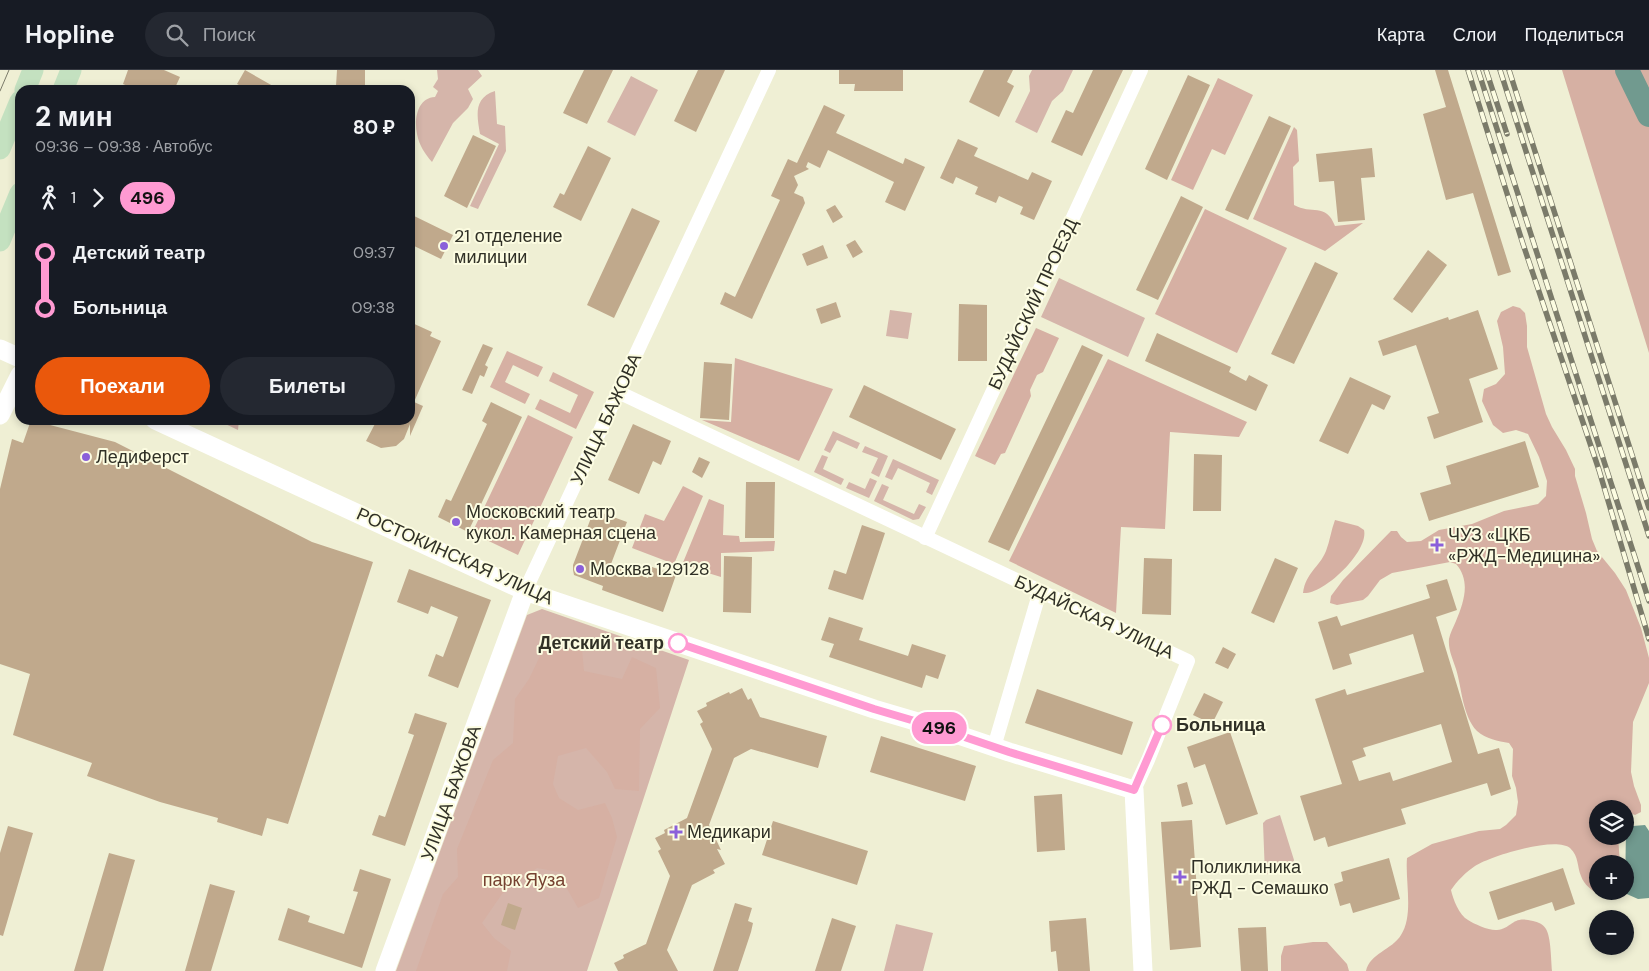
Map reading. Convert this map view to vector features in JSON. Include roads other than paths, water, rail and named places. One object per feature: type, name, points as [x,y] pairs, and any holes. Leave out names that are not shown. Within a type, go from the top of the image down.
[{"type":"main road","points":[[27,85],[33,70]]},
{"type":"main road","points":[[65,85],[71,70]]},
{"type":"main road","points":[[0,149],[15,113]]},
{"type":"main road","points":[[0,241],[15,205]]},
{"type":"street","name":"УЛИЦА БАЖОВА","points":[[386,971],[525,591],[769,70]]},
{"type":"street","name":"БУДАЙСКИЙ ПРОЕЗД","points":[[925,538],[1141,70]]},
{"type":"street","points":[[0,349],[15,356]]},
{"type":"street","points":[[0,415],[15,385]]},
{"type":"street","name":"БУДАЙСКАЯ УЛИЦА","points":[[618,392],[1188,661],[1134,790],[1143,971]]},
{"type":"street","name":"РОСТОКИНСКАЯ УЛИЦА","points":[[166,425],[525,591],[874,709],[1134,790]]},
{"type":"street","points":[[994,747],[1040,591]]},
{"type":"water","points":[[1645,825],[1649,831],[1649,898],[1638,899],[1634,897],[1634,855],[1626,855],[1626,845],[1634,845],[1634,826]]},
{"type":"waterway","points":[[1627,70],[1649,115]]},
{"type":"tram line","points":[[0,91],[9,70]]},
{"type":"railway","points":[[1468,70],[1523,244],[1599,470],[1649,639]]},
{"type":"railway","points":[[1478,70],[1649,601]]},
{"type":"railway","points":[[1486,70],[1507,134]]},
{"type":"railway","points":[[1500,70],[1649,536]]},
{"type":"railway","points":[[1509,70],[1649,508]]},
{"type":"place","name":"21 отделение милиции","points":[[444,246]]},
{"type":"place","name":"ЛедиФерст","points":[[86,457]]},
{"type":"place","name":"Московский театр кукол. Камерная сцена","points":[[456,522]]},
{"type":"place","name":"ЧУЗ «ЦКБ «РЖД-Медицина»","points":[[1437,545]]},
{"type":"place","name":"Москва 129128","points":[[580,569]]},
{"type":"place","name":"Детский театр","points":[[678,643]]},
{"type":"place","name":"Больница","points":[[1162,725]]},
{"type":"place","name":"Медикари","points":[[676,832]]},
{"type":"place","name":"Поликлиника РЖД - Семашко","points":[[1180,877]]},
{"type":"park label","name":"парк Яуза","points":[[524,880]]}]
